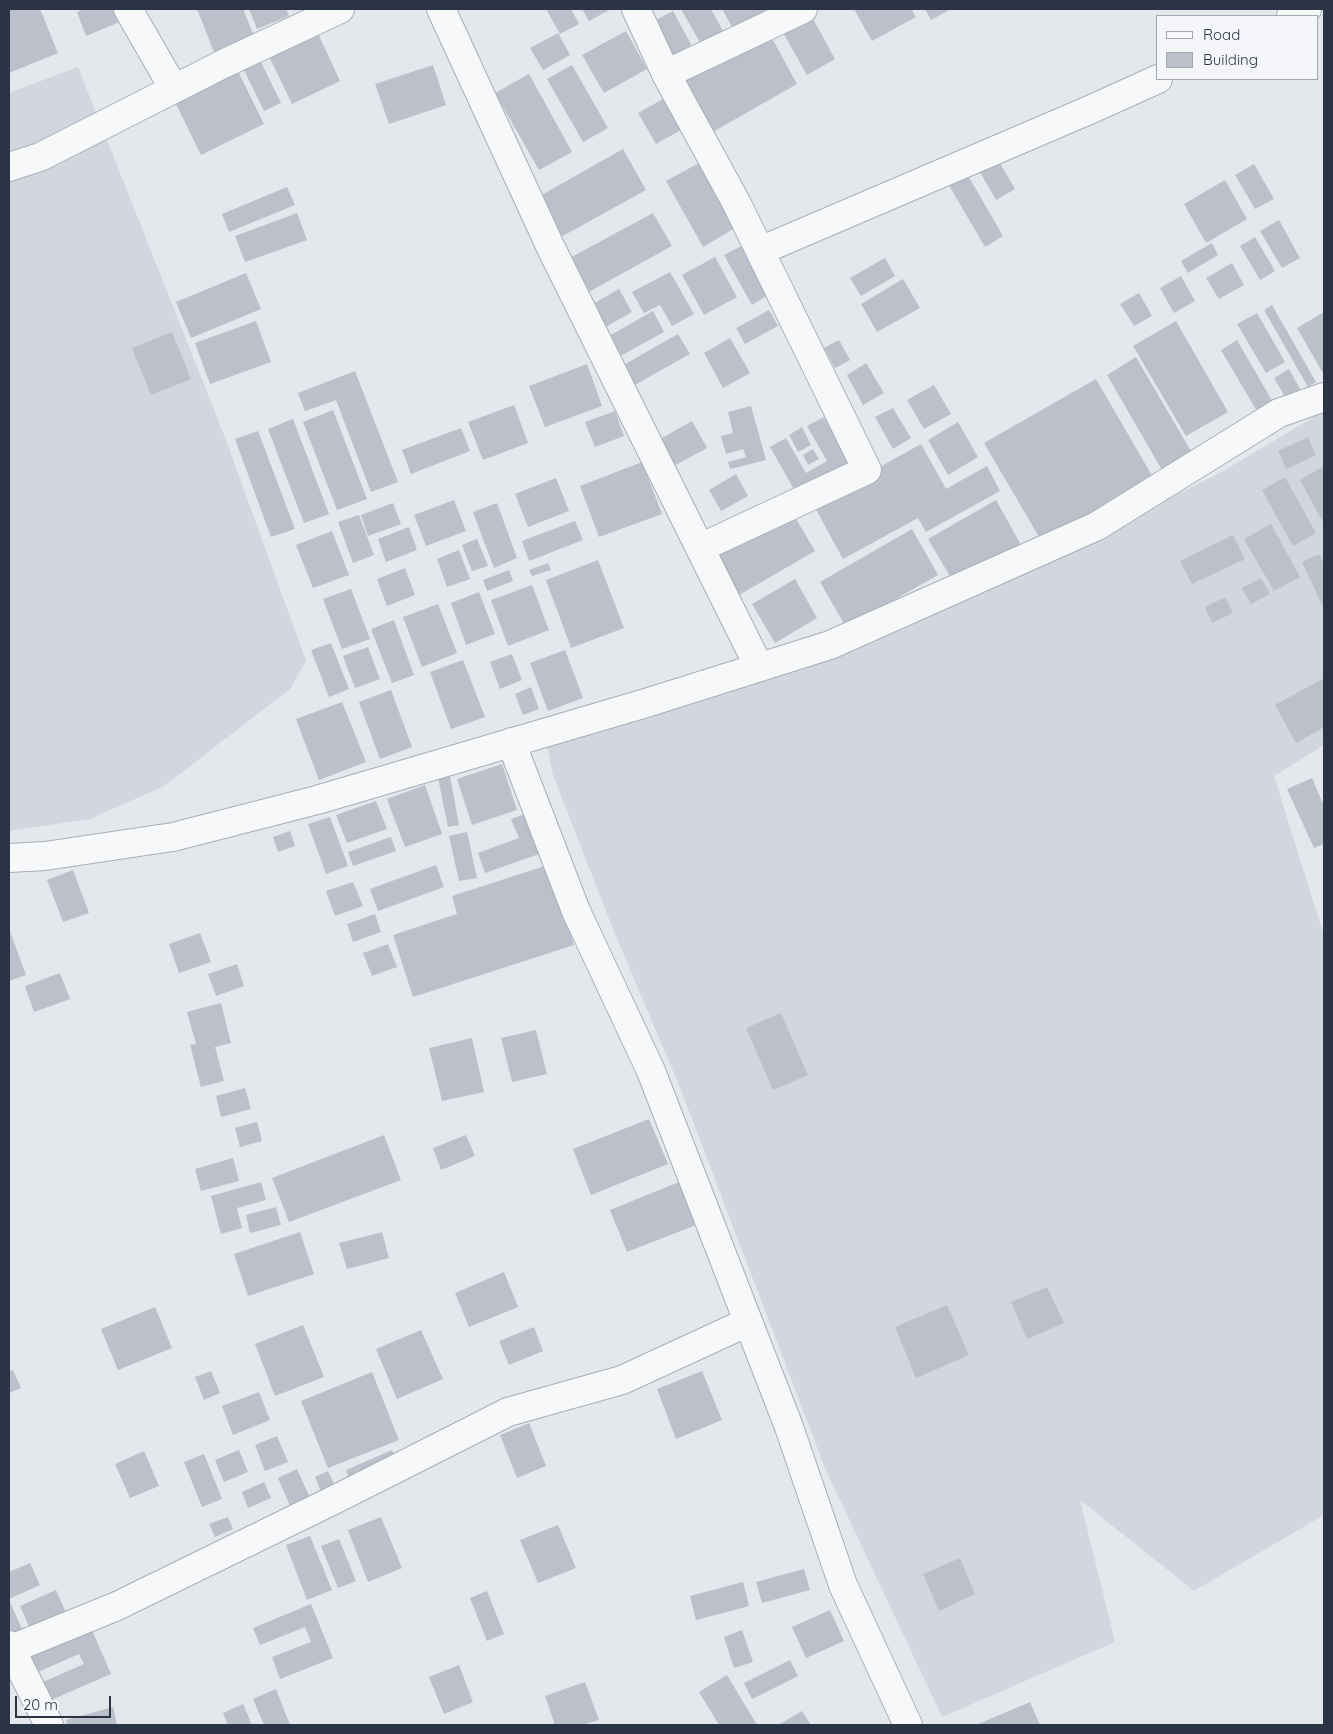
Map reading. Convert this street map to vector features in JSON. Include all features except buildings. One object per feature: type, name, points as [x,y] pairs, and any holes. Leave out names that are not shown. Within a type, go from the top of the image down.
[{"type":"street","points":[[128,9],[174,88]]},
{"type":"street","points":[[9,166],[40,157],[174,88],[340,9]]},
{"type":"street","points":[[441,9],[551,248],[759,667]]},
{"type":"street","points":[[636,9],[666,74],[737,204],[867,470],[700,548]]},
{"type":"street","points":[[666,74],[803,9]]},
{"type":"street","points":[[1293,15],[1307,9]]},
{"type":"street","points":[[760,251],[1156,80]]},
{"type":"street","points":[[9,858],[45,856],[173,837],[317,800],[830,645],[1097,526],[1279,414],[1324,397]]},
{"type":"street","points":[[511,742],[576,911],[651,1071],[789,1427],[843,1585],[908,1725]]},
{"type":"street","points":[[49,1725],[9,1648],[118,1606],[508,1412],[622,1380],[748,1322]]},
{"type":"shaded area","points":[[78,67],[226,440],[306,661],[290,689],[164,786],[90,819],[9,831],[9,93]]},
{"type":"shaded area","points":[[1324,411],[1324,745],[1274,776],[1324,936],[1324,1515],[1194,1591],[1080,1500],[1115,1642],[942,1717],[825,1468],[679,1085],[615,934],[553,775],[543,724],[814,661],[1055,555],[1218,474]]}]
